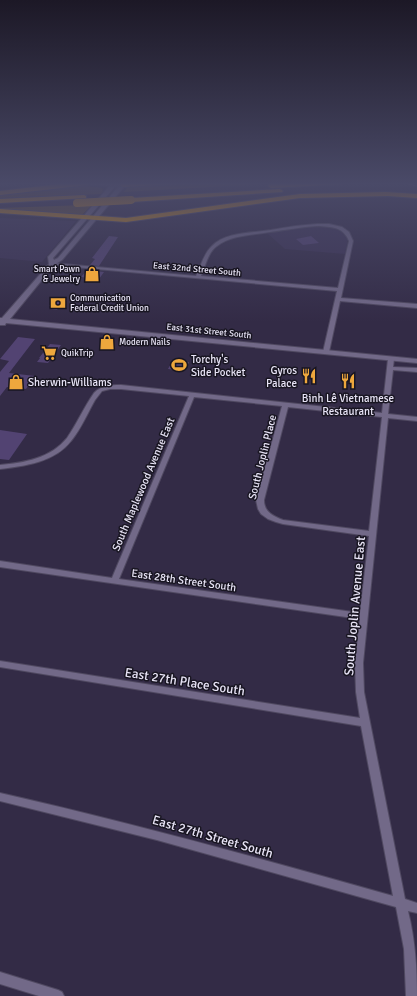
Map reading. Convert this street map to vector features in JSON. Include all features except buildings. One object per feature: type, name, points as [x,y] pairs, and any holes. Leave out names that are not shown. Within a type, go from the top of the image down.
[{"type":"main road","points":[[52,264],[50,258],[76,228]]},
{"type":"main road","points":[[1,322],[52,264],[60,259],[86,228]]},
{"type":"main road","name":"East 31st Street South","points":[[1,322],[326,352],[391,363],[417,361]]},
{"type":"street","points":[[198,277],[212,248],[223,241],[238,236],[287,228]]},
{"type":"street","points":[[326,352],[351,241],[351,236],[348,232],[336,228]]},
{"type":"street","name":"East 32nd Street South","points":[[52,264],[340,290]]},
{"type":"street","points":[[338,299],[417,306]]},
{"type":"street","name":"East 31st Street South","points":[[391,363],[417,370]]},
{"type":"street","name":"South Joplin Avenue East","points":[[391,363],[359,663],[360,692],[365,723],[400,903],[407,929],[412,967],[412,996]]},
{"type":"street","points":[[0,467],[26,463],[52,454],[64,445],[97,393],[104,388],[121,387],[417,419]]},
{"type":"street","name":"South Maplewood Avenue East","points":[[114,581],[192,395]]},
{"type":"street","name":"South Joplin Place","points":[[285,405],[260,500],[260,506],[264,513],[270,518],[283,522],[373,534]]},
{"type":"street","name":"East 28th Street South","points":[[0,564],[364,617]]},
{"type":"street","name":"East 27th Place South","points":[[0,664],[365,723]]},
{"type":"street","name":"East 27th Street South","points":[[0,797],[109,822],[417,908]]},
{"type":"street","points":[[0,978],[58,996]]},
{"type":"shaded area","points":[[0,228],[70,228],[42,262],[0,258]]},
{"type":"shaded area","points":[[295,228],[335,228],[345,233],[348,240],[345,254],[285,249],[267,233]]},
{"type":"place","name":"Smart Pawn & Jewelry","points":[[92,274]]},
{"type":"place","name":"Communication Federal Credit Union","points":[[58,303]]},
{"type":"place","name":"Modern Nails","points":[[107,342]]},
{"type":"place","name":"QuikTrip","points":[[49,353]]},
{"type":"place","name":"Torchy's Side Pocket","points":[[179,365]]},
{"type":"place","name":"Gyros Palace","points":[[309,376]]},
{"type":"place","name":"Binh Lê Vietnamese Restaurant","points":[[348,381]]},
{"type":"place","name":"Sherwin-Williams","points":[[16,382]]}]
